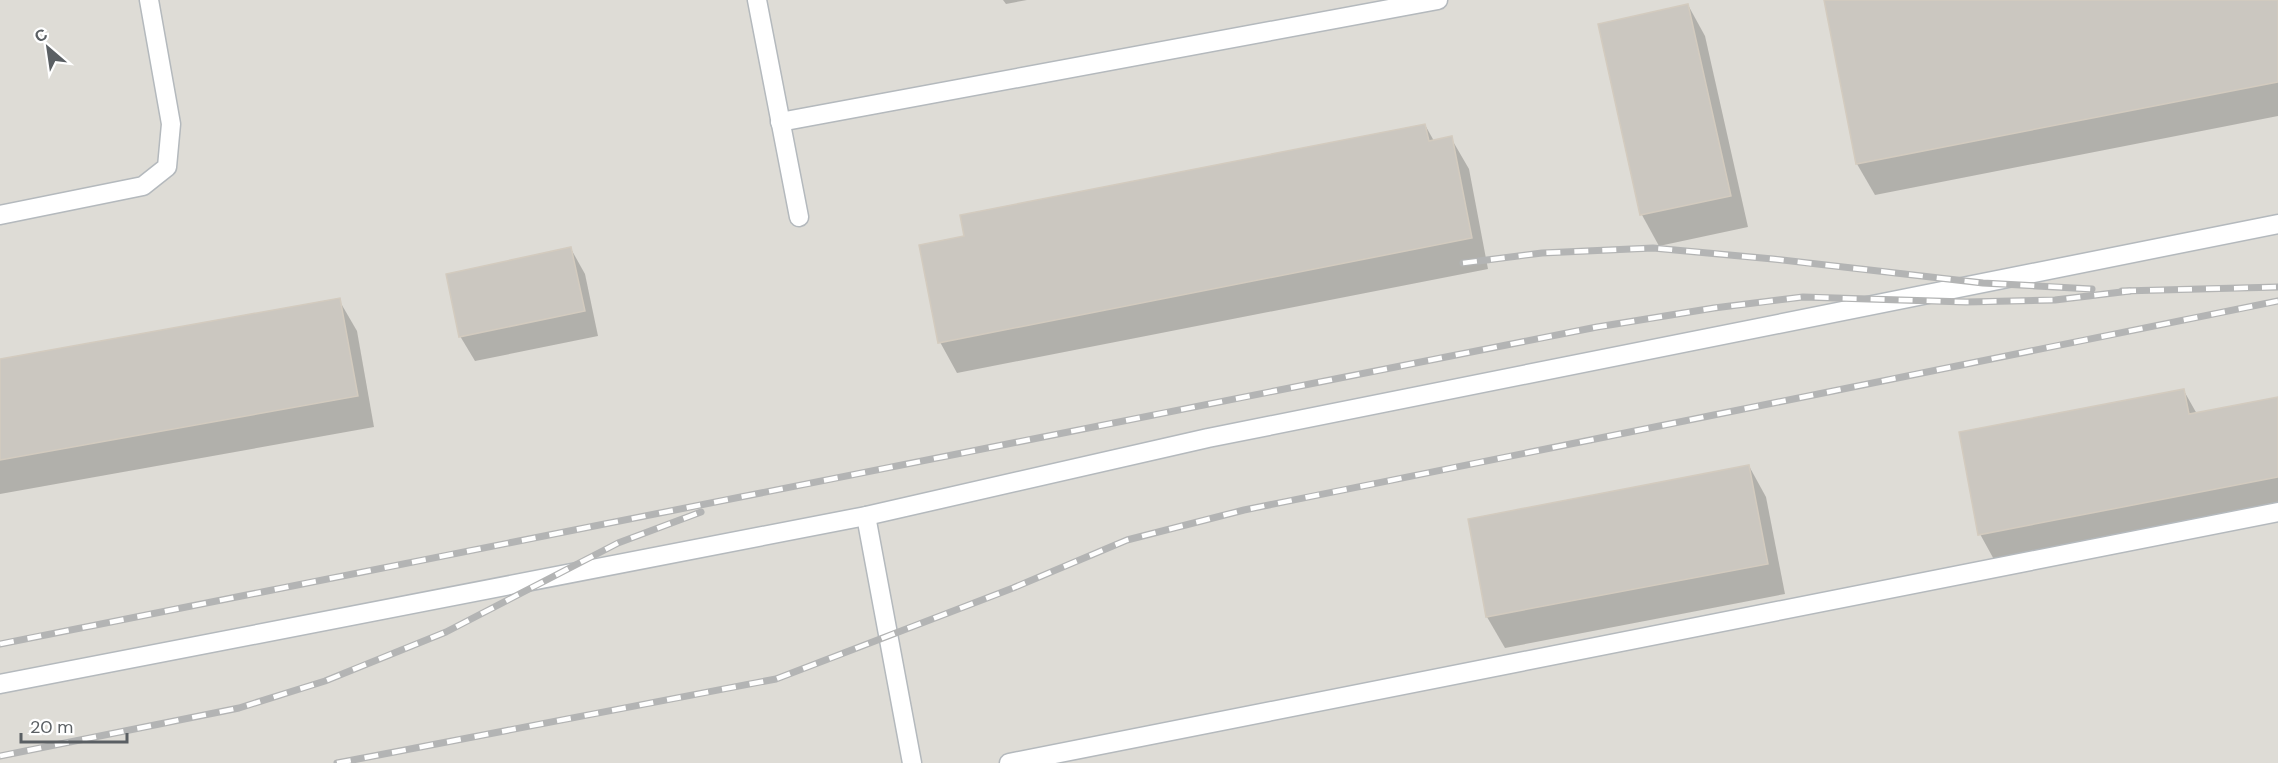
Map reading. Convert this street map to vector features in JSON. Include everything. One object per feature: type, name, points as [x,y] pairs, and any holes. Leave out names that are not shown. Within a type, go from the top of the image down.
[{"type":"lane","points":[[0,215],[143,186],[167,167],[171,124],[149,0]]},
{"type":"lane","points":[[757,0],[799,217]]},
{"type":"lane","points":[[780,122],[1438,0]]},
{"type":"lane","points":[[0,684],[866,516],[1208,438],[2278,224]]},
{"type":"lane","points":[[1009,763],[2278,512]]},
{"type":"lane","points":[[866,516],[912,763]]},
{"type":"shaded area","points":[[0,0],[2278,0],[2278,763],[0,763]]},
{"type":"building","points":[[1824,0],[2278,0],[2278,82],[1856,164]]},
{"type":"building","points":[[1688,4],[1731,196],[1640,215],[1598,24]]},
{"type":"building","points":[[1425,124],[1429,141],[1452,136],[1472,238],[938,343],[919,245],[964,236],[960,215]]},
{"type":"building","points":[[571,247],[585,311],[459,337],[446,274]]},
{"type":"building","points":[[340,298],[358,396],[0,460],[0,359]]},
{"type":"building","points":[[2184,389],[2189,414],[2278,397],[2278,477],[1978,535],[1959,432]]},
{"type":"building","points":[[1749,465],[1768,564],[1486,617],[1468,519]]},
{"type":"railway","points":[[1463,263],[1542,253],[1653,248],[1983,283],[2092,289]]},
{"type":"railway","points":[[2122,291],[2278,287]]},
{"type":"railway","points":[[0,644],[1597,327],[1714,308],[1803,297],[1966,302],[2055,300],[2130,291]]},
{"type":"railway","points":[[337,763],[776,679],[1013,588],[1127,540],[1244,510],[2278,301]]},
{"type":"railway","points":[[0,756],[239,708],[325,681],[446,632],[618,543],[701,512]]}]
